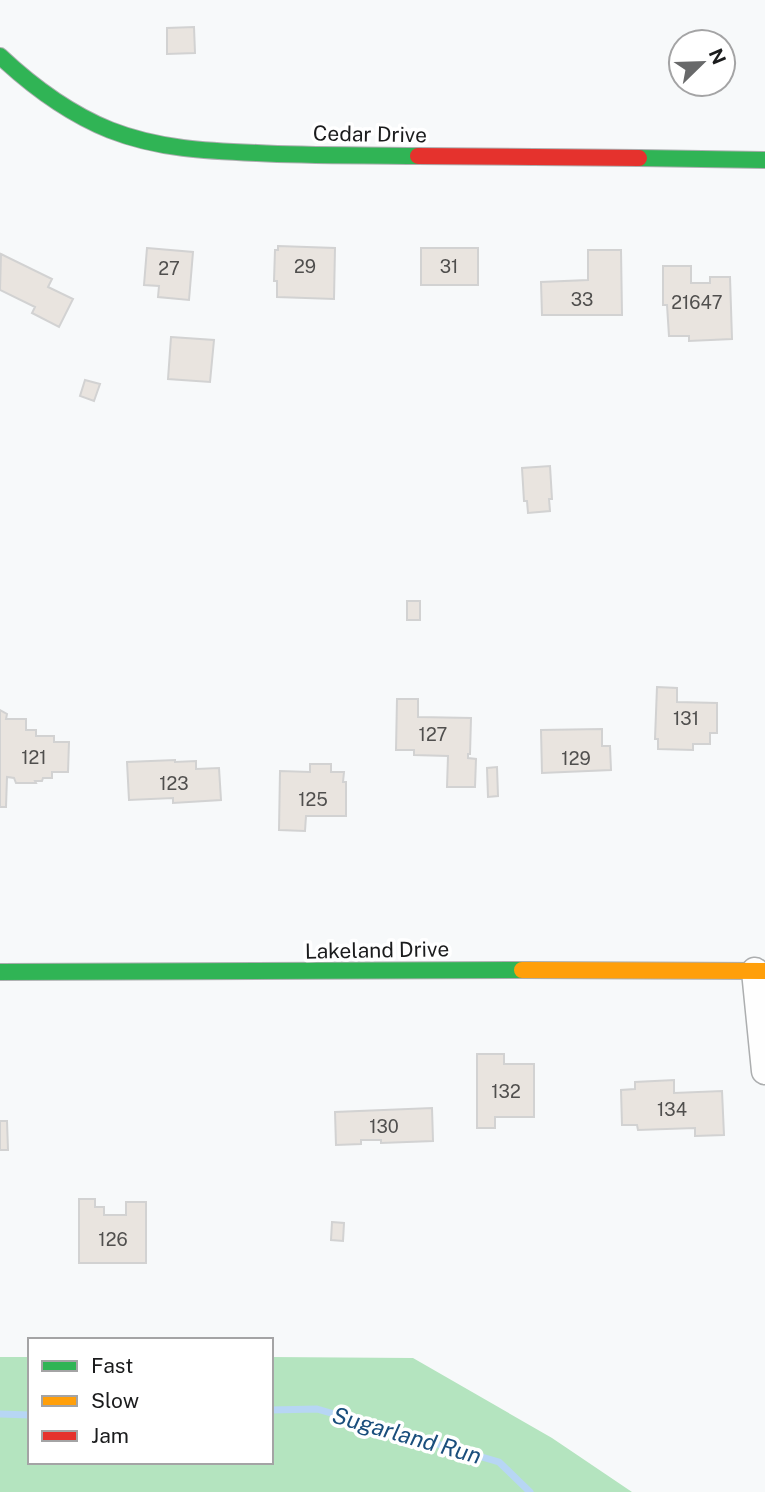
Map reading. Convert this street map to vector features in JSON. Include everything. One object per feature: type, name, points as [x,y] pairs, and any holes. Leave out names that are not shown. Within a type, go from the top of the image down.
[{"type":"street","name":"Cedar Drive","points":[[0,56],[34,87],[76,115],[131,137],[190,150],[270,154],[765,160]]},
{"type":"street","name":"Lakeland Drive","points":[[0,972],[559,969],[760,971]]},
{"type":"street","points":[[760,971],[765,1071]]},
{"type":"green space","points":[[0,1357],[28,1357],[28,1464],[273,1464],[273,1357],[413,1358],[552,1438],[632,1492],[0,1492]]},
{"type":"building","points":[[194,27],[195,53],[167,54],[167,28]]},
{"type":"building","points":[[278,246],[335,248],[334,299],[277,297],[277,281],[274,281],[275,250],[278,250]]},
{"type":"building","points":[[147,248],[193,252],[189,300],[158,297],[159,286],[144,285]]},
{"type":"building","points":[[421,248],[478,248],[478,285],[421,285]]},
{"type":"building","points":[[588,250],[621,250],[622,315],[542,315],[541,282],[588,280]]},
{"type":"building","points":[[1,254],[52,279],[48,287],[73,299],[59,327],[32,313],[35,307],[0,290]]},
{"type":"building","points":[[663,266],[691,266],[691,283],[710,283],[710,277],[730,277],[732,339],[689,341],[689,336],[669,336],[667,305],[663,305]]},
{"type":"building","points":[[171,337],[214,340],[210,382],[168,379]]},
{"type":"building","points":[[85,380],[100,384],[94,401],[80,396]]},
{"type":"building","points":[[550,466],[550,511],[528,513],[527,501],[524,501],[522,468]]},
{"type":"building","points":[[407,601],[420,601],[420,620],[407,620]]},
{"type":"building","points":[[657,687],[677,688],[677,702],[717,703],[717,733],[710,733],[710,744],[693,744],[693,750],[658,749],[658,739],[655,739]]},
{"type":"building","points":[[397,699],[418,699],[418,717],[471,718],[468,758],[476,759],[475,787],[447,787],[448,756],[414,755],[414,750],[396,750]]},
{"type":"building","points":[[0,710],[7,714],[6,719],[26,719],[26,730],[36,730],[36,736],[54,736],[54,742],[69,742],[68,772],[52,772],[52,778],[43,778],[42,781],[35,781],[36,783],[16,783],[14,778],[7,777],[6,807],[0,807]]},
{"type":"building","points":[[602,729],[602,746],[610,746],[611,770],[542,773],[541,730]]},
{"type":"building","points":[[196,761],[196,769],[219,768],[221,800],[173,803],[173,798],[129,800],[127,762]]},
{"type":"building","points":[[310,764],[331,764],[331,772],[344,772],[346,816],[306,816],[305,831],[279,830],[280,771],[310,772]]},
{"type":"building","points":[[497,767],[498,796],[488,797],[487,768]]},
{"type":"building","points":[[477,1054],[504,1054],[504,1064],[534,1064],[534,1117],[495,1117],[495,1128],[477,1128]]},
{"type":"building","points":[[674,1080],[674,1093],[722,1091],[724,1135],[695,1136],[695,1128],[638,1130],[637,1125],[622,1125],[621,1090],[635,1089],[635,1082]]},
{"type":"building","points":[[432,1108],[433,1141],[381,1143],[381,1140],[361,1140],[361,1144],[336,1145],[335,1112]]},
{"type":"building","points":[[0,1121],[7,1121],[8,1150],[0,1150]]},
{"type":"building","points":[[79,1199],[95,1199],[95,1207],[104,1207],[104,1215],[126,1215],[126,1202],[146,1202],[146,1263],[79,1263]]},
{"type":"building","points":[[332,1222],[344,1223],[343,1241],[331,1240]]},
{"type":"waterway","name":"Sugarland Run","points":[[273,1410],[317,1409],[499,1462],[530,1492]]},
{"type":"waterway","name":"Sugarland Run","points":[[0,1414],[28,1415]]},
{"type":"traffic: fast","points":[[0,56],[38,89],[65,107],[110,130],[146,141],[220,151],[418,156]]},
{"type":"traffic: fast","points":[[639,158],[765,160]]},
{"type":"traffic: fast","points":[[0,972],[522,970]]},
{"type":"traffic: slow","points":[[522,970],[765,971]]},
{"type":"traffic: jam","points":[[418,156],[639,158]]}]
